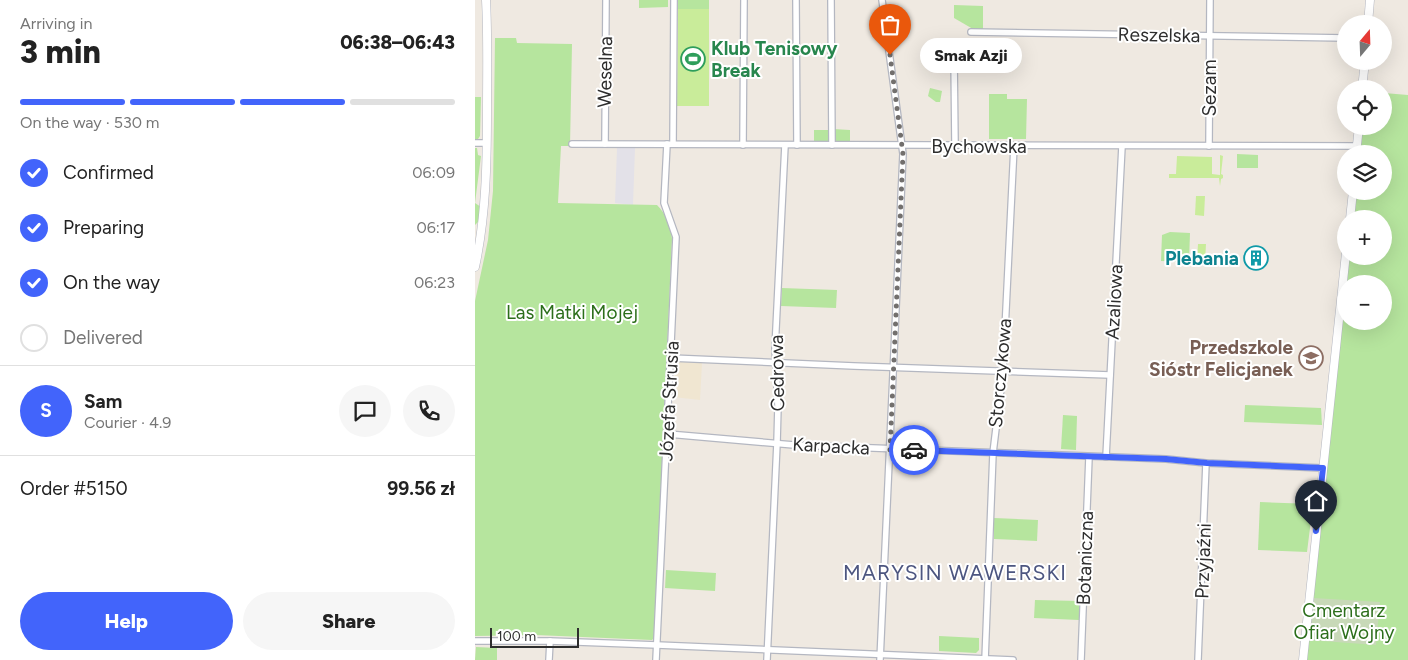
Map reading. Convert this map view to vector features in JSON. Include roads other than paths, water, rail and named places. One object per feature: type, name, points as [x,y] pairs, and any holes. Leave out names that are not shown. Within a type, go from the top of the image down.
[{"type":"street","points":[[475,267],[484,205],[487,143],[486,0]]},
{"type":"street","points":[[487,35],[491,0]]},
{"type":"street","name":"Weselna","points":[[605,144],[606,0]]},
{"type":"street","name":"Józefa Strusia","points":[[656,660],[676,237],[665,203],[670,144],[674,0]]},
{"type":"street","points":[[743,144],[744,0]]},
{"type":"street","points":[[795,0],[797,145]]},
{"type":"street","points":[[831,0],[831,146]]},
{"type":"street","points":[[880,657],[903,145],[882,0]]},
{"type":"street","name":"Sezam","points":[[1209,146],[1210,0]]},
{"type":"street","points":[[1369,15],[1370,0]]},
{"type":"street","name":"Reszelska","points":[[971,32],[1337,38]]},
{"type":"street","points":[[953,56],[955,145]]},
{"type":"street","points":[[475,143],[487,143]]},
{"type":"street","name":"Bychowska","points":[[572,144],[1209,146],[1337,149]]},
{"type":"street","name":"Cedrowa","points":[[767,660],[778,406],[775,362],[785,145]]},
{"type":"street","name":"Storczykowa","points":[[985,659],[993,453],[1003,371],[1014,146]]},
{"type":"street","name":"Azaliowa","points":[[1106,457],[1122,146]]},
{"type":"street","points":[[1303,660],[1345,265]]},
{"type":"street","points":[[671,358],[1110,375]]},
{"type":"street","name":"Karpacka","points":[[668,434],[794,445],[890,450],[1166,459],[1207,463],[1323,468]]},
{"type":"street","name":"Botaniczna","points":[[1081,660],[1089,457]]},
{"type":"street","name":"Przyjaźni","points":[[1198,660],[1207,463]]},
{"type":"street","points":[[475,641],[657,644],[880,657],[1013,660]]},
{"type":"street","points":[[549,660],[550,641]]},
{"type":"place","name":"Smak Azji","points":[[890,55]]},
{"type":"place","name":"Klub Tenisowy Break","points":[[693,59]]},
{"type":"place","name":"Plebania","points":[[1256,258]]},
{"type":"place","name":"Przedszkole Sióstr Felicjanek","points":[[1311,358]]},
{"type":"district","name":"MARYSIN WAWERSKI","points":[[955,572]]},
{"type":"park label","name":"Las Matki Mojej","points":[[572,312]]},
{"type":"park label","name":"Cmentarz Ofiar Wojny","points":[[1344,621]]}]
